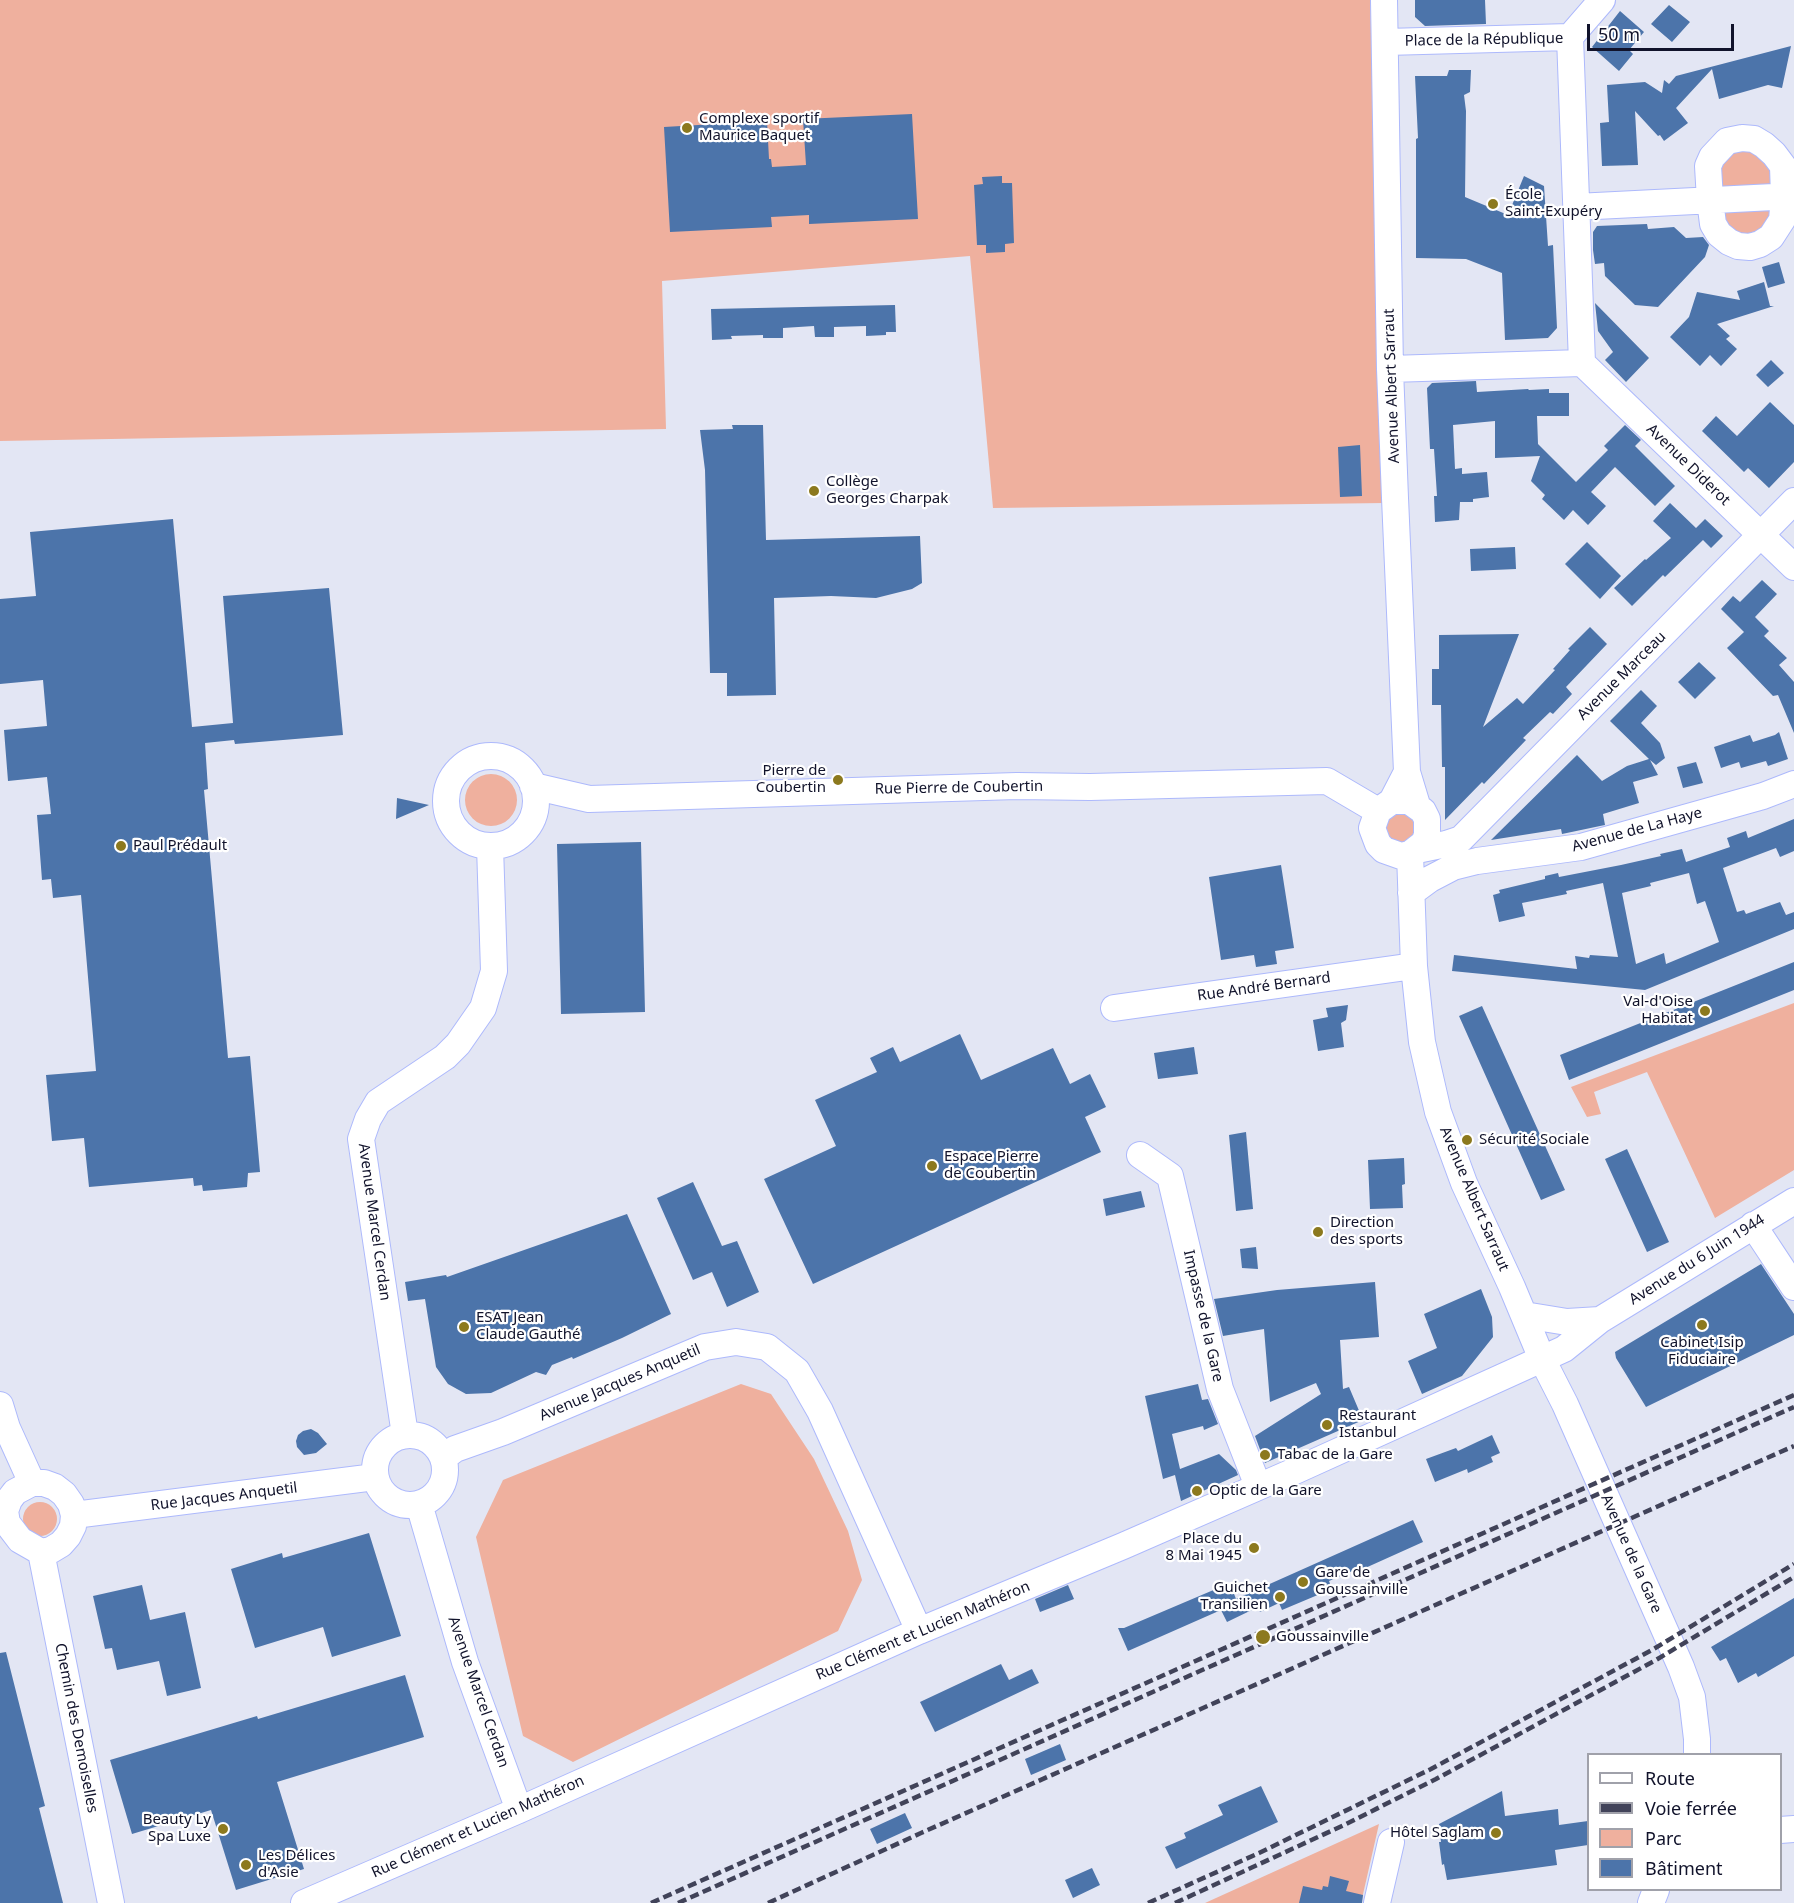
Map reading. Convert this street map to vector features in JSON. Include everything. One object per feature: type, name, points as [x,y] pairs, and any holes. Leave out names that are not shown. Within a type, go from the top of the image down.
[{"type":"street","name":"Avenue Albert Sarraut","points":[[1384,0],[1390,369],[1407,772],[1438,829],[1427,835],[1413,852],[1411,893],[1414,966],[1422,1042],[1438,1112],[1464,1183],[1542,1359]]},
{"type":"street","points":[[1570,37],[1602,0]]},
{"type":"street","name":"Place de la République","points":[[1386,42],[1570,37],[1582,363]]},
{"type":"street","points":[[1742,138],[1754,140],[1764,145],[1783,166],[1789,196],[1782,220],[1778,230],[1760,244],[1750,247],[1728,242],[1713,224],[1710,200],[1708,166],[1712,157],[1727,141],[1742,138]]},
{"type":"street","points":[[1576,207],[1789,196]]},
{"type":"street","points":[[1390,369],[1582,363]]},
{"type":"street","name":"Avenue Diderot","points":[[1582,363],[1794,567]]},
{"type":"street","name":"Avenue Marceau","points":[[1438,829],[1761,535],[1794,501]]},
{"type":"street","points":[[488,756],[516,763],[526,773],[533,786],[536,800],[534,814],[528,827],[518,838],[505,844],[490,846],[477,844],[465,838],[448,816],[445,803],[447,789],[452,777],[468,762],[488,756]]},
{"type":"street","name":"Avenue Albert Sarraut","points":[[1407,772],[1372,828],[1378,844],[1392,854],[1413,852]]},
{"type":"street","name":"Rue Pierre de Coubertin","points":[[533,786],[589,799],[1017,786],[1090,787],[1327,781],[1385,806]]},
{"type":"street","name":"Avenue de La Haye","points":[[1411,893],[1430,879],[1453,867],[1477,861],[1581,847],[1763,796],[1794,784]]},
{"type":"street","points":[[1385,806],[1410,801],[1438,829],[1477,861]]},
{"type":"street","name":"Avenue Marcel Cerdan","points":[[405,1435],[361,1139],[368,1119],[378,1102],[445,1057],[459,1044],[483,1008],[494,971],[490,846]]},
{"type":"street","name":"Rue André Bernard","points":[[1114,1008],[1414,966]]},
{"type":"street","name":"Impasse de la Gare","points":[[1140,1155],[1170,1176],[1220,1389],[1258,1486]]},
{"type":"street","name":"Avenue du 6 Juin 1944","points":[[1542,1359],[1564,1348],[1600,1320],[1794,1201]]},
{"type":"street","points":[[1753,1225],[1794,1287]]},
{"type":"street","name":"Avenue du 6 Juin 1944","points":[[1524,1315],[1567,1322],[1600,1320]]},
{"type":"street","name":"Avenue Jacques Anquetil","points":[[443,1458],[455,1449],[503,1432],[705,1347],[736,1342],[767,1347],[797,1371],[820,1411],[919,1631]]},
{"type":"street","name":"Rue Clément et Lucien Mathéron","points":[[304,1903],[519,1810],[919,1631],[1122,1546],[1542,1359]]},
{"type":"street","name":"Avenue de la Gare","points":[[1542,1359],[1565,1404],[1681,1667],[1692,1697],[1697,1739],[1696,1753]]},
{"type":"street","points":[[0,1405],[7,1428],[32,1484]]},
{"type":"street","points":[[417,1435],[428,1440],[443,1458],[445,1470],[438,1491],[419,1504],[408,1505],[397,1502],[387,1497],[379,1488],[374,1466],[384,1445],[394,1438],[417,1435]]},
{"type":"street","name":"Rue Jacques Anquetil","points":[[74,1515],[375,1477]]},
{"type":"street","points":[[44,1483],[55,1487],[71,1503],[74,1515],[73,1526],[61,1544],[51,1550],[41,1552],[20,1540],[3,1524],[9,1500],[15,1492],[32,1484],[44,1483]]},
{"type":"street","name":"Avenue Marcel Cerdan","points":[[419,1504],[465,1662],[519,1810]]},
{"type":"street","name":"Chemin des Demoiselles","points":[[41,1552],[111,1903]]},
{"type":"street","points":[[1377,1903],[1390,1842]]},
{"type":"green space","name":"Complexe sportif Maurice Baquet","points":[[0,0],[1370,0],[1385,503],[993,508],[970,256],[662,281],[666,429],[0,441]]},
{"type":"green space","points":[[1719,148],[1774,154],[1777,229],[1729,242],[1712,157]]},
{"type":"green space","points":[[486,774],[496,774],[505,778],[513,786],[517,800],[513,814],[505,822],[496,826],[486,826],[477,822],[469,814],[465,805],[465,795],[469,786],[477,778]]},
{"type":"green space","points":[[1405,812],[1414,819],[1416,824],[1414,836],[1406,843],[1390,842],[1384,822],[1390,814]]},
{"type":"green space","points":[[1794,1003],[1794,1170],[1715,1218],[1647,1072],[1594,1092],[1601,1114],[1587,1117],[1571,1087]]},
{"type":"green space","points":[[741,1384],[771,1394],[814,1459],[848,1531],[862,1580],[838,1631],[573,1762],[523,1736],[476,1537],[503,1480]]},
{"type":"green space","points":[[40,1502],[52,1507],[57,1519],[52,1531],[40,1536],[28,1531],[23,1519],[28,1507]]},
{"type":"green space","points":[[1379,1824],[1361,1903],[1205,1903]]},
{"type":"building","points":[[1415,0],[1485,0],[1486,24],[1425,26],[1415,17]]},
{"type":"building","points":[[1669,5],[1690,22],[1672,42],[1651,24]]},
{"type":"building","points":[[1620,11],[1644,32],[1629,50],[1633,54],[1619,71],[1592,47]]},
{"type":"building","points":[[1791,46],[1782,88],[1768,85],[1719,99],[1712,69],[1676,108],[1688,123],[1664,141],[1635,111],[1638,165],[1602,166],[1600,123],[1609,122],[1607,85],[1645,82],[1662,93],[1664,80],[1669,84],[1676,76]]},
{"type":"building","points":[[1449,70],[1471,70],[1470,92],[1464,95],[1466,111],[1465,197],[1508,215],[1524,176],[1544,186],[1548,246],[1553,245],[1557,328],[1548,338],[1505,340],[1502,273],[1466,259],[1416,258],[1416,139],[1418,138],[1415,76],[1447,76]]},
{"type":"building","points":[[912,114],[918,219],[809,224],[809,215],[771,217],[772,227],[670,232],[664,127],[767,121],[769,159],[771,159],[772,167],[806,165],[803,119]]},
{"type":"building","points":[[1002,176],[1002,183],[1012,183],[1014,243],[1005,244],[1005,252],[986,253],[986,245],[977,245],[974,185],[983,184],[982,177]]},
{"type":"building","points":[[1647,224],[1648,229],[1674,227],[1686,238],[1703,237],[1709,245],[1705,257],[1658,307],[1635,305],[1605,276],[1604,263],[1595,264],[1593,250],[1593,232],[1597,226]]},
{"type":"building","points":[[1779,262],[1785,283],[1768,288],[1762,267]]},
{"type":"building","points":[[1764,282],[1770,306],[1774,306],[1717,324],[1730,336],[1726,339],[1737,349],[1721,366],[1710,355],[1700,366],[1670,337],[1689,317],[1697,292],[1740,300],[1737,291]]},
{"type":"building","points":[[1595,303],[1649,358],[1626,382],[1605,360],[1613,352],[1598,331]]},
{"type":"building","points":[[895,305],[896,332],[886,332],[886,335],[866,336],[866,326],[834,327],[834,337],[815,337],[814,326],[783,328],[783,338],[763,338],[763,335],[731,336],[732,339],[712,340],[711,309]]},
{"type":"building","points":[[1771,360],[1784,373],[1768,387],[1756,375]]},
{"type":"building","points":[[1476,381],[1477,392],[1549,389],[1549,393],[1569,393],[1569,416],[1537,416],[1538,444],[1576,482],[1608,450],[1604,446],[1625,425],[1641,440],[1635,446],[1675,486],[1655,506],[1615,467],[1591,492],[1606,506],[1588,525],[1573,510],[1564,520],[1542,499],[1545,495],[1531,481],[1540,456],[1495,458],[1495,421],[1453,425],[1455,469],[1462,468],[1462,474],[1487,472],[1489,497],[1473,499],[1473,502],[1460,502],[1459,520],[1435,522],[1434,496],[1437,496],[1434,449],[1430,449],[1427,388],[1432,383]]},
{"type":"building","points":[[1770,402],[1794,425],[1794,462],[1769,488],[1748,468],[1744,472],[1702,431],[1716,416],[1737,436]]},
{"type":"building","points":[[732,425],[763,425],[766,540],[920,536],[922,583],[912,589],[876,598],[831,596],[774,598],[776,695],[727,696],[727,673],[710,673],[705,470],[700,430],[733,429]]},
{"type":"building","points":[[1360,445],[1362,496],[1340,497],[1338,447]]},
{"type":"building","points":[[1670,503],[1696,528],[1705,519],[1723,536],[1711,548],[1703,540],[1632,606],[1614,588],[1671,538],[1653,521]]},
{"type":"building","name":"Paul Prédault","points":[[173,519],[192,727],[233,723],[223,596],[329,588],[343,735],[235,744],[234,740],[205,743],[208,789],[204,790],[228,1058],[250,1056],[260,1172],[248,1173],[247,1187],[203,1191],[202,1185],[194,1186],[193,1178],[89,1187],[84,1138],[52,1141],[46,1075],[96,1071],[81,895],[53,898],[51,879],[42,880],[37,815],[51,814],[47,777],[8,781],[4,730],[47,726],[43,680],[0,684],[0,599],[36,596],[30,532]]},
{"type":"building","points":[[1587,542],[1621,576],[1600,599],[1565,564]]},
{"type":"building","points":[[1515,547],[1516,569],[1471,571],[1470,549]]},
{"type":"building","points":[[1762,580],[1777,594],[1755,617],[1769,631],[1764,636],[1787,658],[1779,665],[1794,682],[1794,733],[1778,695],[1773,696],[1727,648],[1744,632],[1721,609],[1733,596],[1740,602]]},
{"type":"building","points":[[1590,627],[1607,644],[1566,687],[1572,694],[1553,714],[1550,712],[1523,738],[1526,740],[1445,820],[1445,767],[1442,767],[1441,705],[1432,705],[1432,669],[1439,669],[1439,635],[1519,634],[1483,727],[1517,698],[1523,704],[1555,670],[1553,669],[1570,650],[1568,649]]},
{"type":"building","points":[[1699,662],[1716,678],[1695,699],[1678,682]]},
{"type":"building","points":[[1641,690],[1657,706],[1641,723],[1660,743],[1665,758],[1656,765],[1650,760],[1658,775],[1633,782],[1639,803],[1603,814],[1605,825],[1562,834],[1561,829],[1491,840],[1577,755],[1602,781],[1627,766],[1649,759],[1610,721]]},
{"type":"building","points":[[1779,732],[1788,759],[1768,766],[1766,761],[1741,768],[1739,762],[1721,768],[1714,747],[1750,735],[1753,742]]},
{"type":"building","points":[[1696,762],[1703,783],[1683,788],[1677,767]]},
{"type":"building","points":[[397,798],[429,805],[396,819]]},
{"type":"building","points":[[1794,819],[1794,851],[1780,857],[1776,848],[1723,868],[1737,912],[1744,910],[1746,914],[1780,902],[1786,915],[1794,912],[1794,929],[1645,990],[1452,971],[1454,955],[1577,969],[1575,956],[1618,957],[1603,883],[1566,891],[1567,894],[1522,903],[1525,916],[1499,922],[1493,895],[1500,893],[1499,890],[1545,879],[1545,876],[1558,873],[1559,877],[1621,865],[1682,849],[1686,862],[1730,847],[1727,838],[1746,831],[1748,838]],"holes":[[[1689,873],[1697,904],[1705,901],[1719,942],[1666,964],[1664,953],[1636,964],[1622,893]]]},
{"type":"building","points":[[641,842],[645,1012],[561,1014],[557,844]]},
{"type":"building","points":[[1281,865],[1294,948],[1275,951],[1277,964],[1256,967],[1254,955],[1221,960],[1209,877]]},
{"type":"building","name":"Val-d'Oise Habitat","points":[[1794,962],[1794,990],[1569,1080],[1560,1055]]},
{"type":"building","points":[[1348,1005],[1346,1020],[1341,1023],[1344,1047],[1318,1051],[1313,1020],[1328,1017],[1326,1008]]},
{"type":"building","points":[[1482,1006],[1565,1190],[1541,1200],[1459,1016]]},
{"type":"building","name":"Espace Pierre de Coubertin","points":[[960,1034],[981,1080],[1053,1048],[1070,1084],[1090,1074],[1106,1107],[1085,1117],[1101,1152],[813,1284],[764,1179],[836,1146],[815,1100],[877,1072],[870,1058],[893,1047],[900,1062]]},
{"type":"building","points":[[1194,1047],[1198,1074],[1158,1079],[1154,1053]]},
{"type":"building","points":[[1246,1132],[1253,1209],[1236,1211],[1229,1135]]},
{"type":"building","points":[[1627,1149],[1669,1242],[1647,1252],[1605,1159]]},
{"type":"building","points":[[1404,1158],[1403,1208],[1370,1209],[1368,1160]]},
{"type":"building","points":[[693,1182],[722,1246],[737,1241],[759,1292],[727,1307],[712,1272],[693,1280],[657,1198]]},
{"type":"building","points":[[1141,1191],[1145,1207],[1106,1216],[1103,1199]]},
{"type":"building","points":[[627,1214],[671,1314],[573,1359],[572,1357],[552,1365],[546,1375],[536,1372],[491,1393],[466,1394],[448,1384],[436,1367],[425,1299],[408,1301],[405,1282],[446,1275],[447,1277]]},
{"type":"building","points":[[1256,1247],[1258,1269],[1242,1268],[1240,1249]]},
{"type":"building","points":[[1761,1264],[1794,1314],[1794,1335],[1646,1407],[1616,1358],[1615,1352]]},
{"type":"building","points":[[1375,1282],[1379,1337],[1340,1340],[1343,1389],[1349,1387],[1363,1420],[1265,1463],[1255,1436],[1321,1394],[1316,1383],[1270,1402],[1264,1329],[1223,1336],[1214,1299],[1277,1290]]},
{"type":"building","points":[[1481,1289],[1492,1317],[1493,1337],[1462,1376],[1422,1394],[1408,1361],[1437,1348],[1424,1314]]},
{"type":"building","points":[[1198,1384],[1202,1400],[1208,1399],[1218,1424],[1204,1430],[1203,1426],[1172,1434],[1180,1469],[1219,1454],[1236,1470],[1238,1475],[1181,1501],[1175,1475],[1163,1479],[1145,1396]]},
{"type":"building","points":[[311,1429],[318,1433],[327,1444],[316,1453],[304,1455],[297,1447],[296,1441],[298,1435],[303,1431]]},
{"type":"building","points":[[1492,1435],[1500,1453],[1491,1457],[1493,1462],[1468,1473],[1467,1469],[1435,1482],[1426,1459],[1456,1448],[1458,1451]]},
{"type":"building","points":[[1413,1520],[1423,1542],[1363,1569],[1362,1567],[1329,1581],[1332,1589],[1282,1610],[1279,1603],[1260,1612],[1258,1607],[1227,1622],[1221,1610],[1128,1651],[1118,1628],[1124,1628],[1230,1583],[1236,1599]]},
{"type":"building","points":[[369,1533],[401,1636],[332,1657],[323,1627],[255,1648],[231,1569],[282,1553],[283,1558]]},
{"type":"building","points":[[142,1585],[150,1620],[185,1612],[201,1688],[167,1696],[159,1661],[117,1670],[112,1648],[105,1649],[93,1596]]},
{"type":"building","points":[[1068,1585],[1074,1599],[1040,1612],[1035,1599]]},
{"type":"building","points":[[1794,1598],[1794,1656],[1758,1677],[1756,1673],[1738,1683],[1726,1658],[1720,1661],[1711,1647]]},
{"type":"building","points":[[6,1652],[45,1806],[39,1808],[63,1903],[0,1903],[0,1653]]},
{"type":"building","points":[[1001,1664],[1009,1680],[1032,1669],[1039,1683],[935,1732],[920,1702]]},
{"type":"building","points":[[405,1675],[424,1737],[277,1782],[304,1869],[236,1890],[211,1810],[132,1834],[110,1760]]},
{"type":"building","points":[[1060,1744],[1066,1760],[1031,1775],[1025,1759]]},
{"type":"building","points":[[1261,1786],[1278,1822],[1176,1869],[1165,1847],[1186,1838],[1184,1833],[1223,1815],[1218,1805]]},
{"type":"building","name":"Hôtel Saglam","points":[[1502,1791],[1505,1816],[1558,1809],[1559,1825],[1587,1821],[1587,1845],[1555,1850],[1557,1865],[1447,1880],[1444,1864],[1442,1865],[1439,1824]]},
{"type":"building","points":[[905,1813],[912,1828],[877,1844],[870,1829]]},
{"type":"building","points":[[1092,1868],[1100,1885],[1073,1898],[1065,1880]]},
{"type":"building","points":[[1330,1876],[1349,1881],[1346,1891],[1363,1895],[1362,1903],[1299,1903],[1303,1886],[1322,1890],[1323,1886],[1328,1887]]},
{"type":"railway","points":[[651,1903],[1794,1395]]},
{"type":"railway","points":[[678,1903],[1794,1407]]},
{"type":"railway","points":[[768,1903],[1794,1446]]},
{"type":"railway","points":[[1148,1903],[1259,1853],[1431,1769],[1652,1650],[1794,1564]]},
{"type":"railway","points":[[1175,1903],[1344,1825],[1436,1779],[1656,1660],[1794,1577]]},
{"type":"place","name":"Complexe sportif Maurice Baquet","points":[[687,128]]},
{"type":"place","name":"École Saint-Exupéry","points":[[1493,204]]},
{"type":"place","name":"Collège Georges Charpak","points":[[814,491]]},
{"type":"place","name":"Pierre de Coubertin","points":[[838,780]]},
{"type":"place","name":"Paul Prédault","points":[[121,846]]},
{"type":"place","name":"Val-d'Oise Habitat","points":[[1705,1011]]},
{"type":"place","name":"Sécurité Sociale","points":[[1467,1140]]},
{"type":"place","name":"Espace Pierre de Coubertin","points":[[932,1166]]},
{"type":"place","name":"Direction des sports","points":[[1318,1232]]},
{"type":"place","name":"Cabinet Isip Fiduciaire","points":[[1702,1325]]},
{"type":"place","name":"ESAT Jean Claude Gauthé","points":[[464,1327]]},
{"type":"place","name":"Restaurant Istanbul","points":[[1327,1425]]},
{"type":"place","name":"Tabac de la Gare","points":[[1265,1455]]},
{"type":"place","name":"Optic de la Gare","points":[[1197,1491]]},
{"type":"place","name":"Place du 8 Mai 1945","points":[[1254,1548]]},
{"type":"place","name":"Gare de Goussainville","points":[[1303,1582]]},
{"type":"place","name":"Guichet Transilien","points":[[1280,1597]]},
{"type":"place","name":"Goussainville","points":[[1263,1637]]},
{"type":"place","name":"Beauty Ly Spa Luxe","points":[[223,1829]]},
{"type":"place","name":"Hôtel Saglam","points":[[1496,1833]]},
{"type":"place","name":"Les Délices d'Asie","points":[[246,1865]]}]
